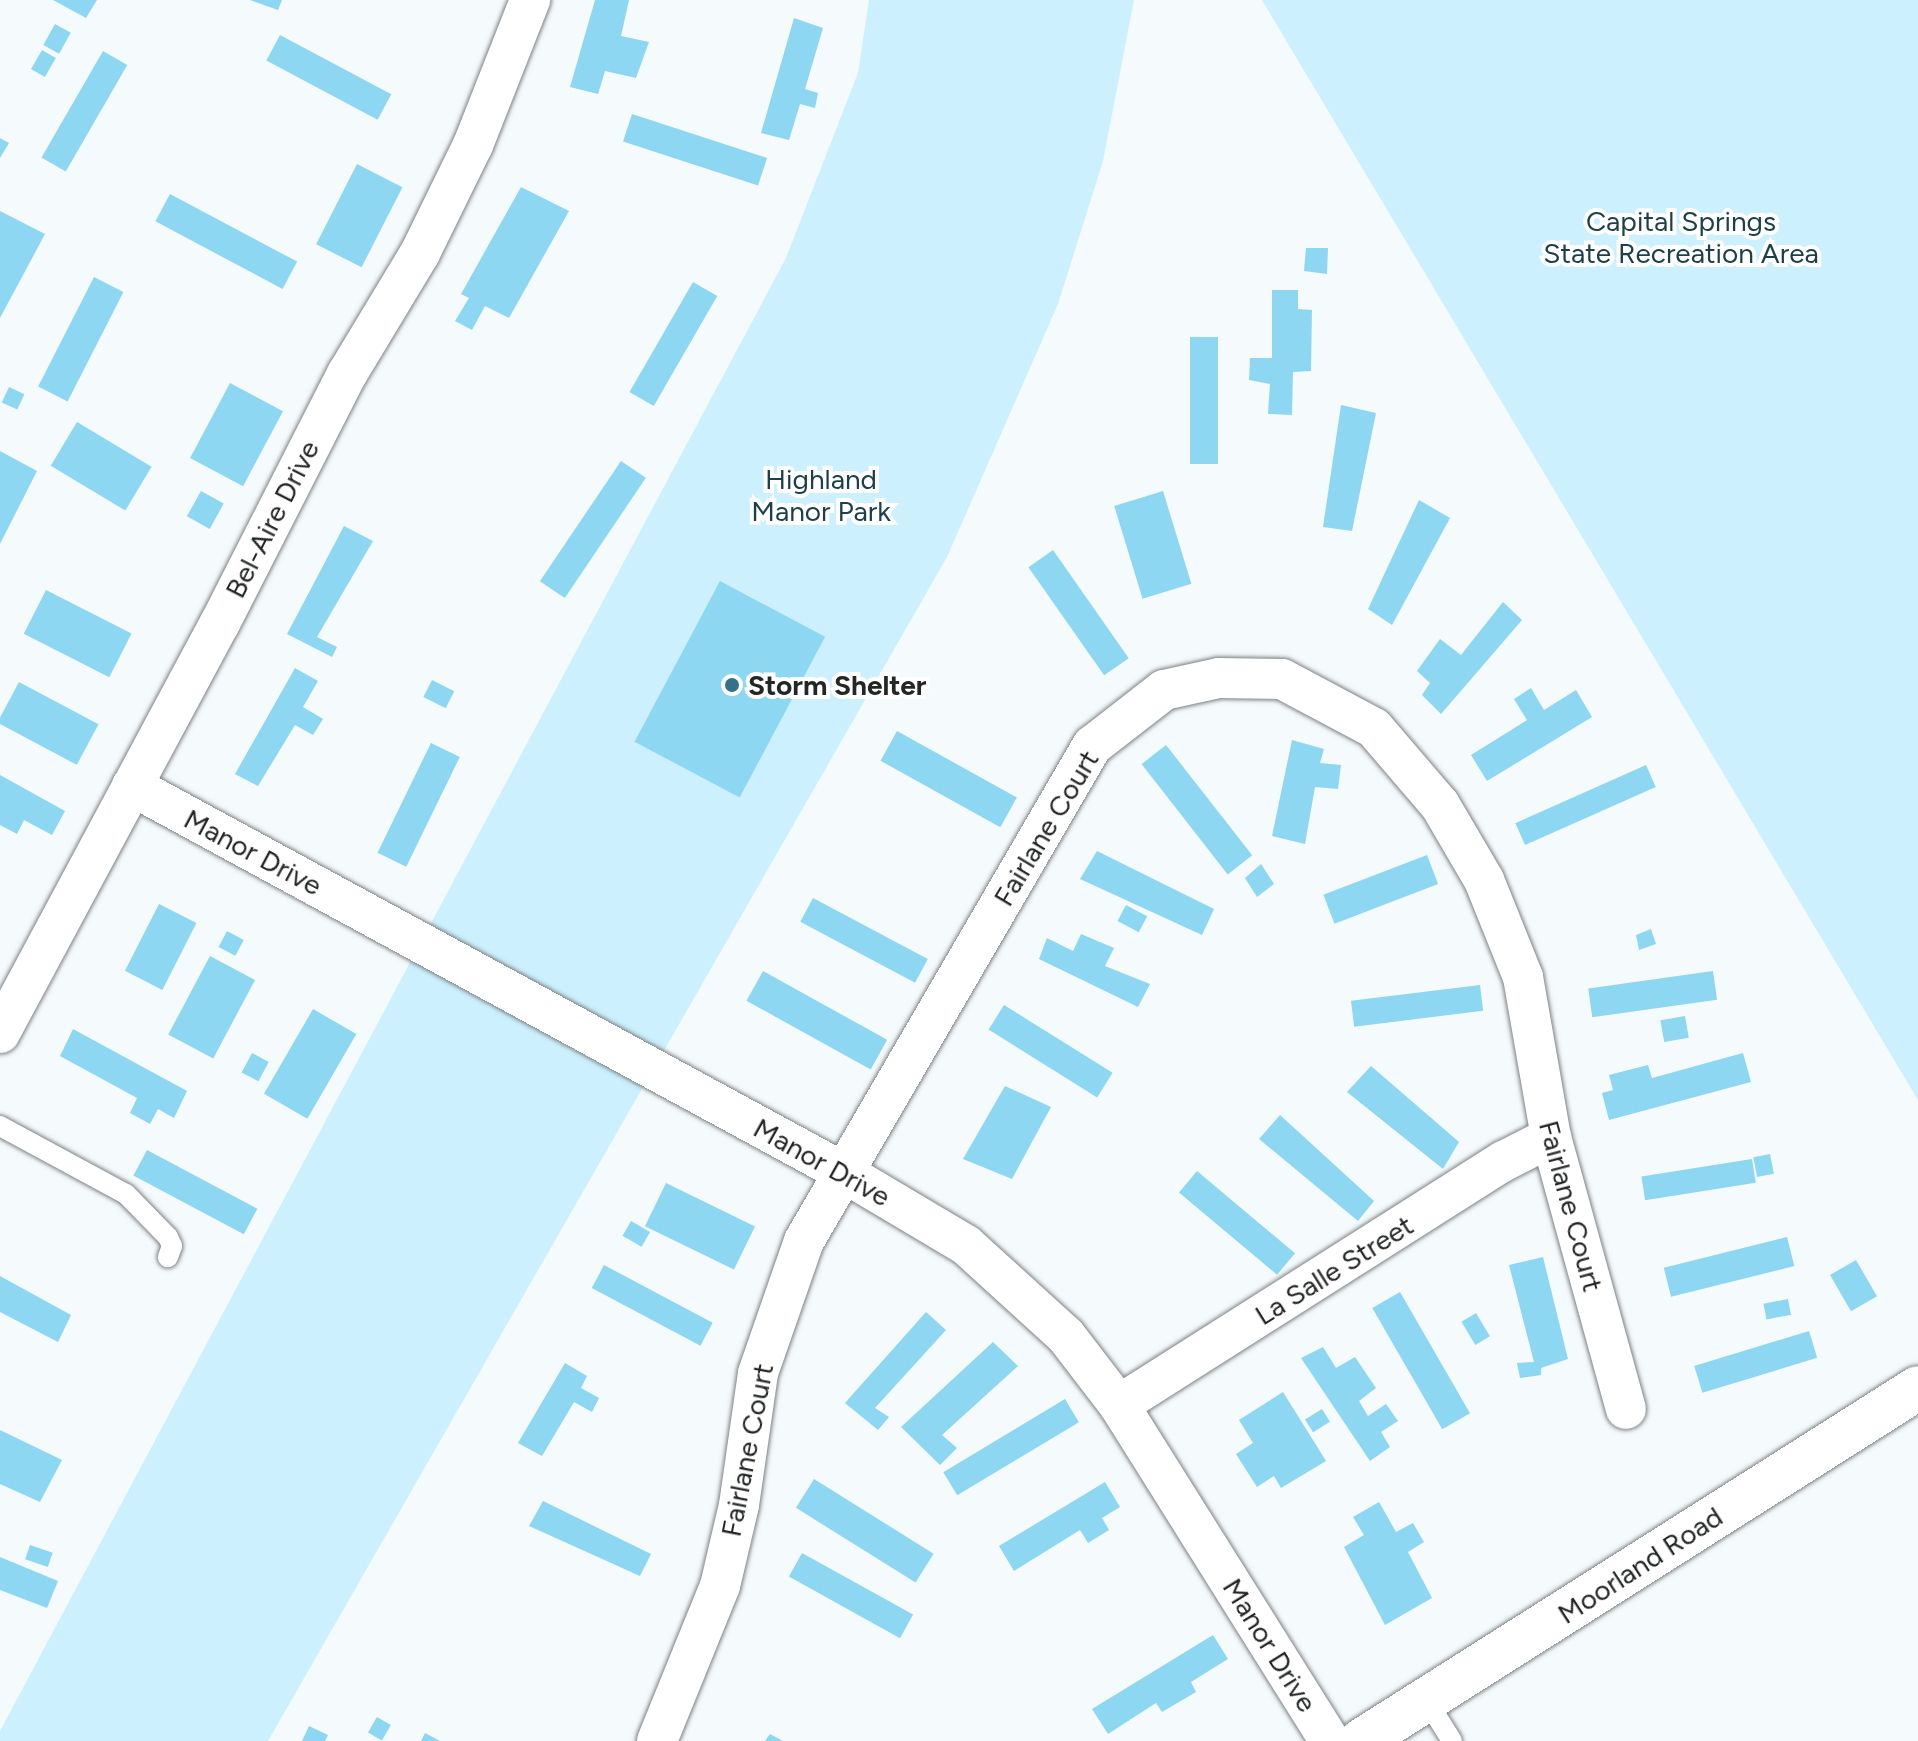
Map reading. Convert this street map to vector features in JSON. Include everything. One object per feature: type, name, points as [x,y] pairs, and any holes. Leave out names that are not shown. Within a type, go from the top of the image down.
[{"type":"street","name":"Bel-Aire Drive","points":[[0,1033],[347,374],[420,253],[473,145],[530,0]]},
{"type":"street","name":"Fairlane Court","points":[[657,1741],[720,1586],[739,1505],[758,1373],[804,1241],[1092,746],[1164,690],[1219,678],[1282,679],[1374,728],[1440,805],[1484,880],[1523,977],[1551,1137],[1626,1409]]},
{"type":"street","name":"Manor Drive","points":[[132,786],[843,1172],[966,1245],[1066,1336],[1119,1405],[1330,1741]]},
{"type":"street","name":"La Salle Street","points":[[1119,1405],[1504,1161],[1551,1137]]},
{"type":"street","name":"Moorland Road","points":[[1361,1741],[1918,1388]]},
{"type":"lane","points":[[0,1126],[126,1194],[168,1237],[172,1246],[168,1257]]},
{"type":"lane","points":[[1427,1701],[1452,1741]]},
{"type":"green space","name":"Highland Manor Park","points":[[869,0],[1134,0],[1103,161],[1058,304],[947,557],[268,1741],[0,1741],[0,1731],[786,258],[858,73]]},
{"type":"green space","name":"Capital Springs State Recreation Area","points":[[1262,0],[1918,0],[1918,1100]]},
{"type":"building","points":[[53,0],[97,0],[86,18]]},
{"type":"building","points":[[250,0],[282,0],[278,10]]},
{"type":"building","points":[[595,0],[629,0],[621,36],[649,42],[636,78],[605,71],[598,94],[570,87]]},
{"type":"building","points":[[794,18],[823,28],[805,89],[818,93],[815,108],[800,104],[789,140],[761,133]]},
{"type":"building","points":[[55,24],[71,33],[59,54],[43,45]]},
{"type":"building","points":[[280,35],[391,94],[378,120],[266,61]]},
{"type":"building","points":[[42,50],[56,58],[45,77],[31,69]]},
{"type":"building","points":[[103,51],[127,65],[66,172],[42,158]]},
{"type":"building","points":[[632,114],[767,158],[758,185],[623,142]]},
{"type":"building","points":[[0,138],[9,143],[0,158]]},
{"type":"building","points":[[357,164],[402,187],[362,267],[316,244]]},
{"type":"building","points":[[521,187],[569,211],[509,318],[485,306],[472,330],[455,321],[469,298],[461,294]]},
{"type":"building","points":[[170,194],[297,262],[283,289],[155,221]]},
{"type":"building","points":[[0,211],[45,234],[0,318]]},
{"type":"building","points":[[1306,248],[1328,248],[1327,274],[1304,271]]},
{"type":"building","points":[[94,277],[123,292],[68,402],[38,387]]},
{"type":"building","points":[[693,282],[717,296],[654,406],[630,392]]},
{"type":"building","points":[[1272,290],[1298,290],[1298,309],[1312,310],[1311,371],[1293,372],[1292,415],[1268,414],[1270,384],[1249,380],[1250,358],[1272,358]]},
{"type":"building","points":[[1190,337],[1218,337],[1218,464],[1190,464]]},
{"type":"building","points":[[230,383],[283,411],[243,486],[190,458]]},
{"type":"building","points":[[9,387],[24,394],[17,410],[2,402]]},
{"type":"building","points":[[1341,405],[1376,413],[1352,531],[1323,527]]},
{"type":"building","points":[[77,422],[152,467],[125,511],[51,466]]},
{"type":"building","points":[[0,451],[37,471],[0,544]]},
{"type":"building","points":[[621,461],[646,478],[565,598],[540,581]]},
{"type":"building","points":[[201,491],[224,504],[210,529],[187,516]]},
{"type":"building","points":[[1163,491],[1191,584],[1143,599],[1114,506]]},
{"type":"building","points":[[1419,500],[1450,518],[1392,625],[1368,609]]},
{"type":"building","points":[[344,526],[373,541],[317,637],[337,647],[332,657],[287,634]]},
{"type":"building","points":[[1053,550],[1129,658],[1104,675],[1028,567]]},
{"type":"building","name":"Storm Shelter","points":[[720,581],[825,637],[740,798],[635,742]]},
{"type":"building","points":[[46,590],[132,634],[109,677],[24,634]]},
{"type":"building","points":[[1503,602],[1522,620],[1441,714],[1422,695],[1430,683],[1417,671],[1440,639],[1461,655]]},
{"type":"building","points":[[295,668],[318,681],[303,707],[323,719],[313,735],[295,725],[258,786],[235,774]]},
{"type":"building","points":[[432,680],[454,691],[446,708],[423,697]]},
{"type":"building","points":[[19,682],[98,724],[77,765],[0,724],[0,718]]},
{"type":"building","points":[[1531,688],[1544,710],[1576,690],[1592,717],[1487,781],[1471,755],[1527,720],[1514,699]]},
{"type":"building","points":[[897,731],[1017,797],[1000,827],[881,761]]},
{"type":"building","points":[[1292,740],[1324,749],[1320,763],[1341,765],[1338,789],[1315,787],[1305,844],[1272,836]]},
{"type":"building","points":[[431,743],[460,757],[406,867],[378,853]]},
{"type":"building","points":[[1166,745],[1252,855],[1228,874],[1142,764]]},
{"type":"building","points":[[1646,765],[1656,787],[1525,845],[1515,823]]},
{"type":"building","points":[[0,775],[65,811],[52,835],[24,820],[17,834],[0,825]]},
{"type":"building","points":[[1097,851],[1214,909],[1202,935],[1080,879]]},
{"type":"building","points":[[1427,855],[1438,884],[1334,924],[1323,895]]},
{"type":"building","points":[[1261,864],[1274,884],[1257,897],[1245,878]]},
{"type":"building","points":[[813,898],[928,959],[915,983],[800,922]]},
{"type":"building","points":[[159,904],[196,923],[162,990],[125,971]]},
{"type":"building","points":[[1126,905],[1147,916],[1139,932],[1118,921]]},
{"type":"building","points":[[1651,929],[1656,944],[1639,950],[1636,935]]},
{"type":"building","points":[[227,931],[244,940],[235,956],[219,947]]},
{"type":"building","points":[[1081,934],[1114,948],[1105,966],[1150,984],[1138,1007],[1039,959],[1047,938],[1073,951]]},
{"type":"building","points":[[210,956],[255,980],[213,1059],[168,1035]]},
{"type":"building","points":[[763,971],[887,1040],[871,1070],[747,1001]]},
{"type":"building","points":[[1713,971],[1717,1000],[1592,1017],[1588,989]]},
{"type":"building","points":[[1480,985],[1483,1011],[1354,1027],[1351,1001]]},
{"type":"building","points":[[1004,1005],[1113,1073],[1097,1097],[989,1030]]},
{"type":"building","points":[[313,1009],[356,1034],[307,1119],[264,1094]]},
{"type":"building","points":[[1685,1016],[1689,1038],[1664,1042],[1660,1020]]},
{"type":"building","points":[[73,1029],[187,1091],[174,1118],[158,1109],[150,1124],[130,1113],[137,1098],[60,1056]]},
{"type":"building","points":[[252,1053],[269,1062],[258,1081],[242,1072]]},
{"type":"building","points":[[1743,1053],[1751,1082],[1609,1120],[1602,1093],[1613,1090],[1609,1075],[1648,1065],[1652,1078]]},
{"type":"building","points":[[1371,1066],[1459,1142],[1443,1169],[1347,1092]]},
{"type":"building","points":[[1005,1086],[1051,1107],[1012,1179],[963,1159]]},
{"type":"building","points":[[1280,1115],[1374,1201],[1358,1221],[1259,1139]]},
{"type":"building","points":[[147,1150],[257,1209],[244,1234],[133,1176]]},
{"type":"building","points":[[1770,1154],[1774,1174],[1757,1177],[1753,1157]]},
{"type":"building","points":[[1752,1159],[1756,1183],[1645,1200],[1641,1177]]},
{"type":"building","points":[[1197,1171],[1295,1253],[1277,1275],[1179,1192]]},
{"type":"building","points":[[666,1183],[755,1226],[734,1270],[645,1226]]},
{"type":"building","points":[[631,1221],[650,1232],[642,1247],[622,1236]]},
{"type":"building","points":[[1787,1237],[1794,1266],[1671,1297],[1664,1268]]},
{"type":"building","points":[[1543,1257],[1568,1359],[1541,1368],[1541,1375],[1520,1378],[1517,1363],[1534,1362],[1509,1265]]},
{"type":"building","points":[[1856,1260],[1877,1296],[1851,1311],[1830,1275]]},
{"type":"building","points":[[604,1265],[713,1323],[700,1346],[592,1288]]},
{"type":"building","points":[[0,1276],[71,1315],[58,1342],[0,1312]]},
{"type":"building","points":[[1400,1292],[1470,1413],[1442,1429],[1372,1308]]},
{"type":"building","points":[[1788,1299],[1791,1315],[1767,1319],[1763,1304]]},
{"type":"building","points":[[926,1312],[946,1330],[875,1408],[889,1417],[878,1430],[845,1403]]},
{"type":"building","points":[[1476,1313],[1490,1336],[1475,1345],[1461,1322]]},
{"type":"building","points":[[1809,1331],[1817,1358],[1702,1393],[1694,1366]]},
{"type":"building","points":[[993,1342],[1018,1366],[942,1435],[957,1448],[940,1465],[901,1427]]},
{"type":"building","points":[[1323,1347],[1336,1368],[1355,1357],[1376,1388],[1359,1401],[1368,1416],[1386,1404],[1398,1421],[1381,1432],[1390,1447],[1370,1461],[1301,1358]]},
{"type":"building","points":[[565,1363],[587,1376],[581,1388],[599,1398],[592,1412],[574,1402],[542,1456],[518,1443]]},
{"type":"building","points":[[1283,1392],[1326,1461],[1281,1488],[1274,1476],[1257,1487],[1236,1454],[1253,1443],[1239,1420]]},
{"type":"building","points":[[1065,1399],[1079,1422],[957,1495],[943,1472]]},
{"type":"building","points":[[1322,1409],[1330,1422],[1313,1432],[1305,1420]]},
{"type":"building","points":[[0,1430],[62,1460],[40,1502],[0,1484]]},
{"type":"building","points":[[814,1479],[934,1554],[916,1583],[796,1508]]},
{"type":"building","points":[[1105,1482],[1120,1507],[1102,1518],[1109,1530],[1088,1543],[1080,1530],[1014,1571],[999,1546]]},
{"type":"building","points":[[543,1501],[651,1554],[640,1576],[529,1526]]},
{"type":"building","points":[[1379,1502],[1396,1532],[1413,1523],[1424,1542],[1408,1552],[1432,1598],[1385,1625],[1344,1547],[1364,1535],[1353,1517]]},
{"type":"building","points":[[30,1545],[53,1553],[48,1567],[25,1559]]},
{"type":"building","points":[[802,1553],[913,1615],[900,1638],[789,1577]]},
{"type":"building","points":[[0,1557],[58,1581],[47,1608],[0,1590]]},
{"type":"building","points":[[1213,1635],[1228,1659],[1191,1682],[1196,1692],[1162,1712],[1156,1703],[1108,1734],[1092,1709]]},
{"type":"building","points":[[377,1717],[391,1725],[382,1741],[368,1733]]},
{"type":"building","points":[[309,1726],[328,1735],[325,1741],[302,1741]]},
{"type":"building","points":[[425,1733],[440,1741],[421,1741]]},
{"type":"building","points":[[770,1734],[783,1741],[765,1741]]},
{"type":"place","name":"Storm Shelter","points":[[732,685]]}]
